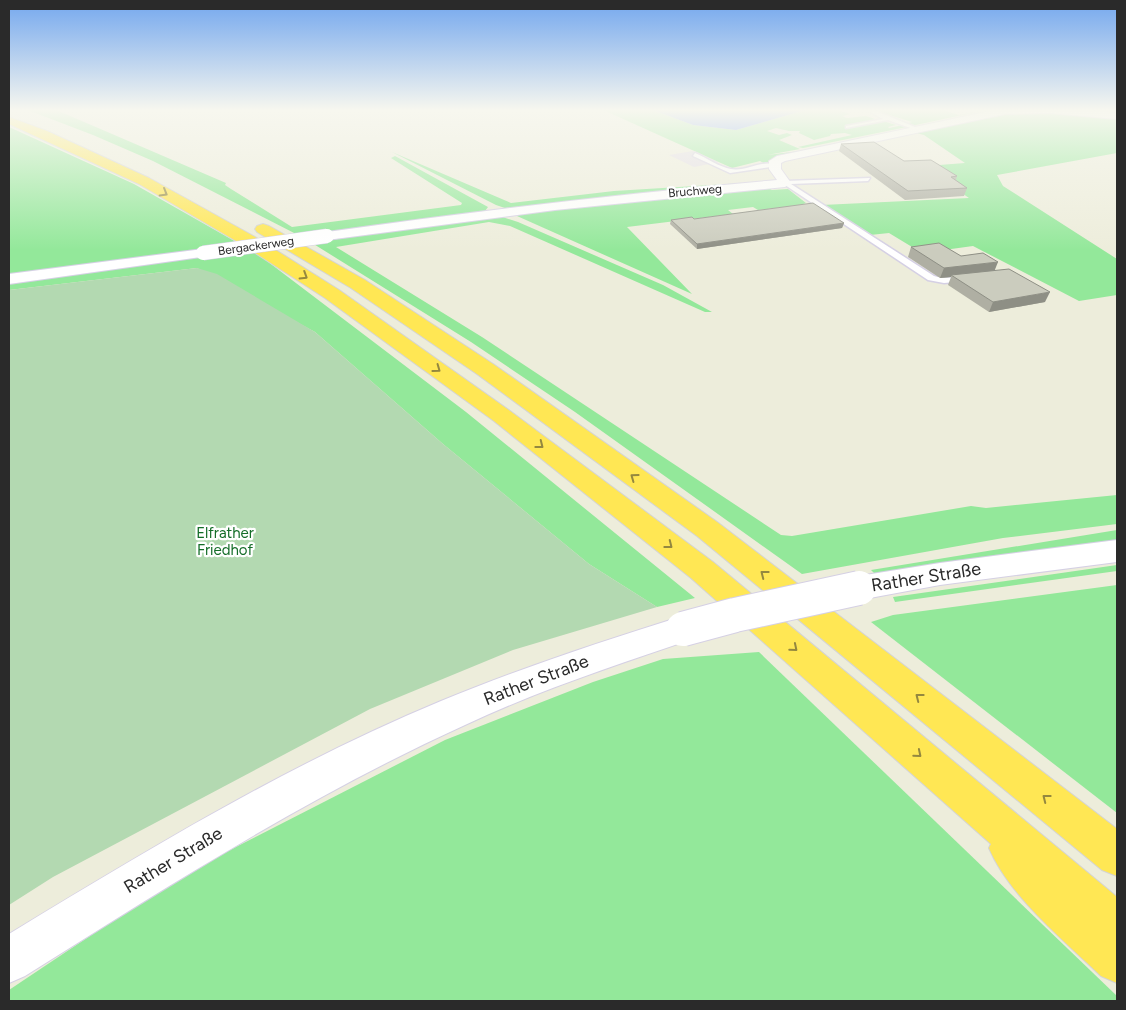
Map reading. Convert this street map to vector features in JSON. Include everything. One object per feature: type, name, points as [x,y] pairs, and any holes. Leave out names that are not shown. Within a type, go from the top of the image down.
[{"type":"highway","points":[[90,156],[144,182],[249,241],[332,294],[502,416],[702,570],[974,801],[1117,926]]},
{"type":"highway","points":[[121,156],[163,175],[279,237],[358,284],[485,369],[707,529],[1117,855]]},
{"type":"highway","points":[[974,801],[1038,884],[1117,960]]},
{"type":"main road","name":"Rather Straße","points":[[9,960],[190,848],[362,755],[452,713],[539,677],[683,629],[735,615],[858,588],[940,574],[1117,551]]},
{"type":"street","points":[[785,183],[775,166],[775,162],[781,158],[790,156]]},
{"type":"street","name":"Bruchweg","points":[[502,212],[622,197],[785,183]]},
{"type":"street","name":"Bergackerweg","points":[[9,279],[502,212]]},
{"type":"lane","points":[[697,156],[730,171],[739,171],[757,166],[775,166]]},
{"type":"lane","points":[[785,183],[868,179]]},
{"type":"lane","points":[[785,183],[931,278],[939,282],[973,278]]},
{"type":"shaded area","points":[[671,156],[705,156],[719,162],[694,167]]},
{"type":"green space","points":[[9,156],[73,156],[134,184],[259,255],[466,412],[695,598],[657,607],[589,564],[443,444],[315,332],[197,268],[9,290]]},
{"type":"green space","points":[[142,156],[164,156],[226,183],[225,185],[292,227],[461,205],[462,203],[391,158],[395,156],[488,207],[485,211],[300,236]]},
{"type":"green space","points":[[400,156],[511,203],[614,191],[775,181],[505,208]]},
{"type":"green space","points":[[706,156],[782,156],[773,158],[767,165],[760,161],[732,168]]},
{"type":"green space","points":[[955,156],[1100,156],[997,175],[1003,186],[1117,259],[1117,295],[1079,301],[973,246],[922,253],[889,233],[870,235],[822,205],[969,198],[956,189],[962,188],[926,166],[965,163]]},
{"type":"green space","points":[[766,187],[772,190],[788,189],[806,203],[798,206],[758,210],[753,207],[728,210],[733,214],[627,227],[692,294],[517,216],[517,214]]},
{"type":"green space","points":[[496,215],[518,222],[663,285],[712,312],[705,312],[510,226],[489,222],[336,247],[482,337],[781,535],[792,536],[971,506],[986,508],[1117,495],[1117,524],[1003,538],[802,574],[575,412],[471,342],[312,243]]},
{"type":"green space","name":"Elfrather Friedhof","points":[[197,268],[217,274],[315,332],[443,444],[589,564],[657,607],[513,650],[370,709],[53,877],[9,905],[9,290]]},
{"type":"green space","points":[[1117,530],[1117,541],[875,574],[871,570]]},
{"type":"green space","points":[[1117,565],[1117,571],[895,602],[893,597]]},
{"type":"green space","points":[[1117,585],[1117,813],[871,622],[893,615]]},
{"type":"green space","points":[[759,652],[1117,996],[1117,1001],[9,1001],[9,990],[181,875],[445,740],[593,682],[663,659]]},
{"type":"building","points":[[858,156],[896,156],[904,161],[931,160],[957,176],[951,177],[967,188],[908,191]]},
{"type":"building","points":[[813,203],[844,223],[697,244],[671,220],[692,217],[694,219]]},
{"type":"building","points":[[939,243],[961,256],[983,253],[998,262],[944,268],[911,247]]},
{"type":"building","points":[[1009,269],[1050,292],[993,302],[951,275]]}]
